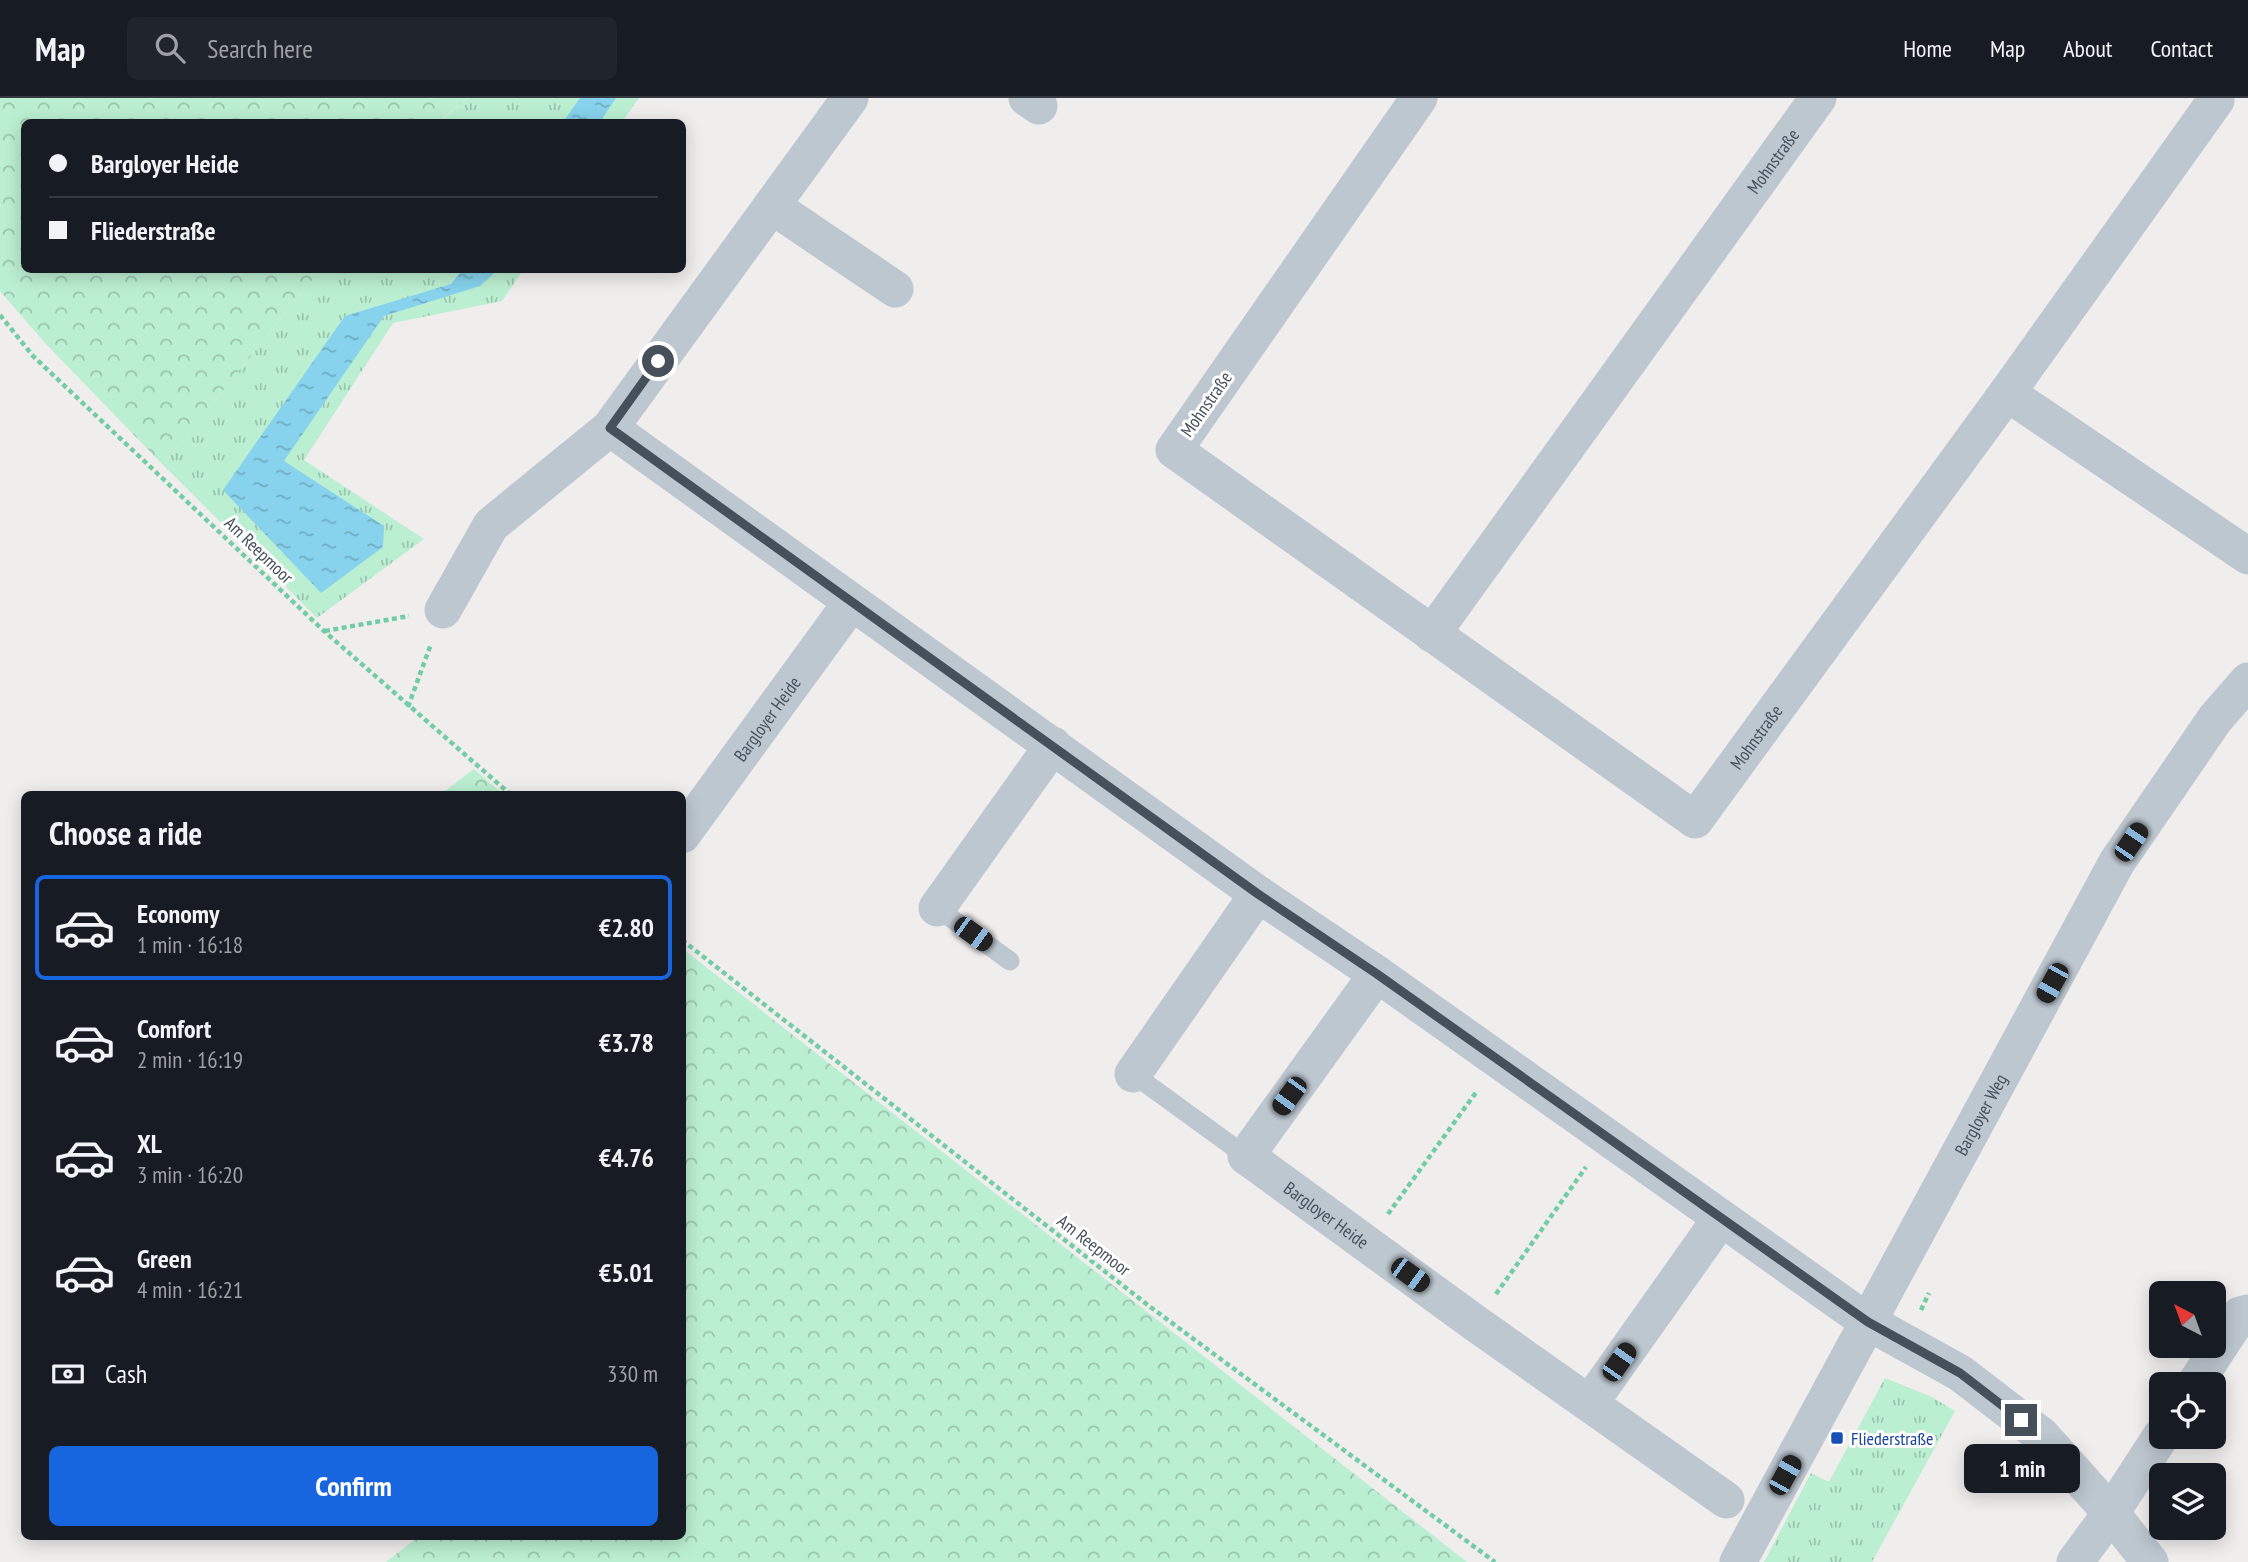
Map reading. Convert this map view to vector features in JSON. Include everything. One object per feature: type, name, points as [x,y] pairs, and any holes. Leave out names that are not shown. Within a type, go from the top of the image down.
[{"type":"street","points":[[443,610],[491,525],[610,428],[850,98]]},
{"type":"street","name":"Mohnstraße","points":[[1419,98],[1174,450],[1695,820],[2007,393],[2216,100],[2214,98]]},
{"type":"street","name":"Mohnstraße","points":[[1432,634],[1818,98]]},
{"type":"street","points":[[772,206],[895,289]]},
{"type":"street","points":[[2007,393],[2248,556]]},
{"type":"street","points":[[610,428],[1258,894],[1377,974],[1868,1322],[1960,1373],[2042,1436],[2111,1513],[2150,1562]]},
{"type":"street","name":"Bargloyer Heide","points":[[686,830],[851,603]]},
{"type":"street","name":"Bargloyer Weg","points":[[1738,1562],[2117,862],[2215,719],[2248,681]]},
{"type":"street","points":[[937,908],[1053,745]]},
{"type":"street","points":[[1133,1074],[1258,894]]},
{"type":"street","points":[[1246,1156],[1377,974]]},
{"type":"street","name":"Bargloyer Heide","points":[[1246,1156],[1475,1323],[1726,1500]]},
{"type":"street","points":[[1590,1403],[1721,1218]]},
{"type":"street","points":[[2203,1372],[2240,1315],[2248,1313]]},
{"type":"street","points":[[2075,1562],[2153,1449]]},
{"type":"lane","points":[[937,908],[1010,961]]},
{"type":"lane","points":[[1133,1074],[1246,1156]]},
{"type":"path","name":"Am Reepmoor","points":[[0,315],[33,355],[324,631],[506,791]]},
{"type":"path","points":[[324,631],[443,610],[408,707]]},
{"type":"path","name":"Am Reepmoor","points":[[686,943],[1149,1306],[1495,1562]]},
{"type":"path","points":[[1367,1243],[1499,1061]]},
{"type":"path","points":[[1475,1323],[1607,1138]]},
{"type":"green space","points":[[0,98],[467,98],[442,119],[21,119],[21,273],[318,273],[163,465],[45,343],[0,291]]},
{"type":"green space","points":[[467,98],[639,98],[624,119],[443,119]]},
{"type":"green space","points":[[318,273],[521,273],[502,301],[393,323],[304,460],[424,539],[317,618],[163,465]]},
{"type":"green space","points":[[474,769],[500,791],[445,791]]},
{"type":"green space","points":[[686,951],[1467,1562],[386,1562],[414,1540],[686,1540]]},
{"type":"green space","points":[[1885,1378],[1932,1397],[1955,1411],[1872,1562],[1764,1562],[1811,1473],[1829,1482]]},
{"type":"water","points":[[580,98],[616,98],[602,119],[565,119]]},
{"type":"water","points":[[460,273],[495,273],[480,286],[384,316],[284,461],[384,526],[383,547],[321,593],[223,490],[345,316],[451,284]]},
{"type":"place","name":"Fliederstraße","points":[[1837,1438]]},
{"type":"route","points":[[658,361],[610,428],[1258,894],[1377,974],[1868,1322],[1960,1373],[2021,1420]]}]
